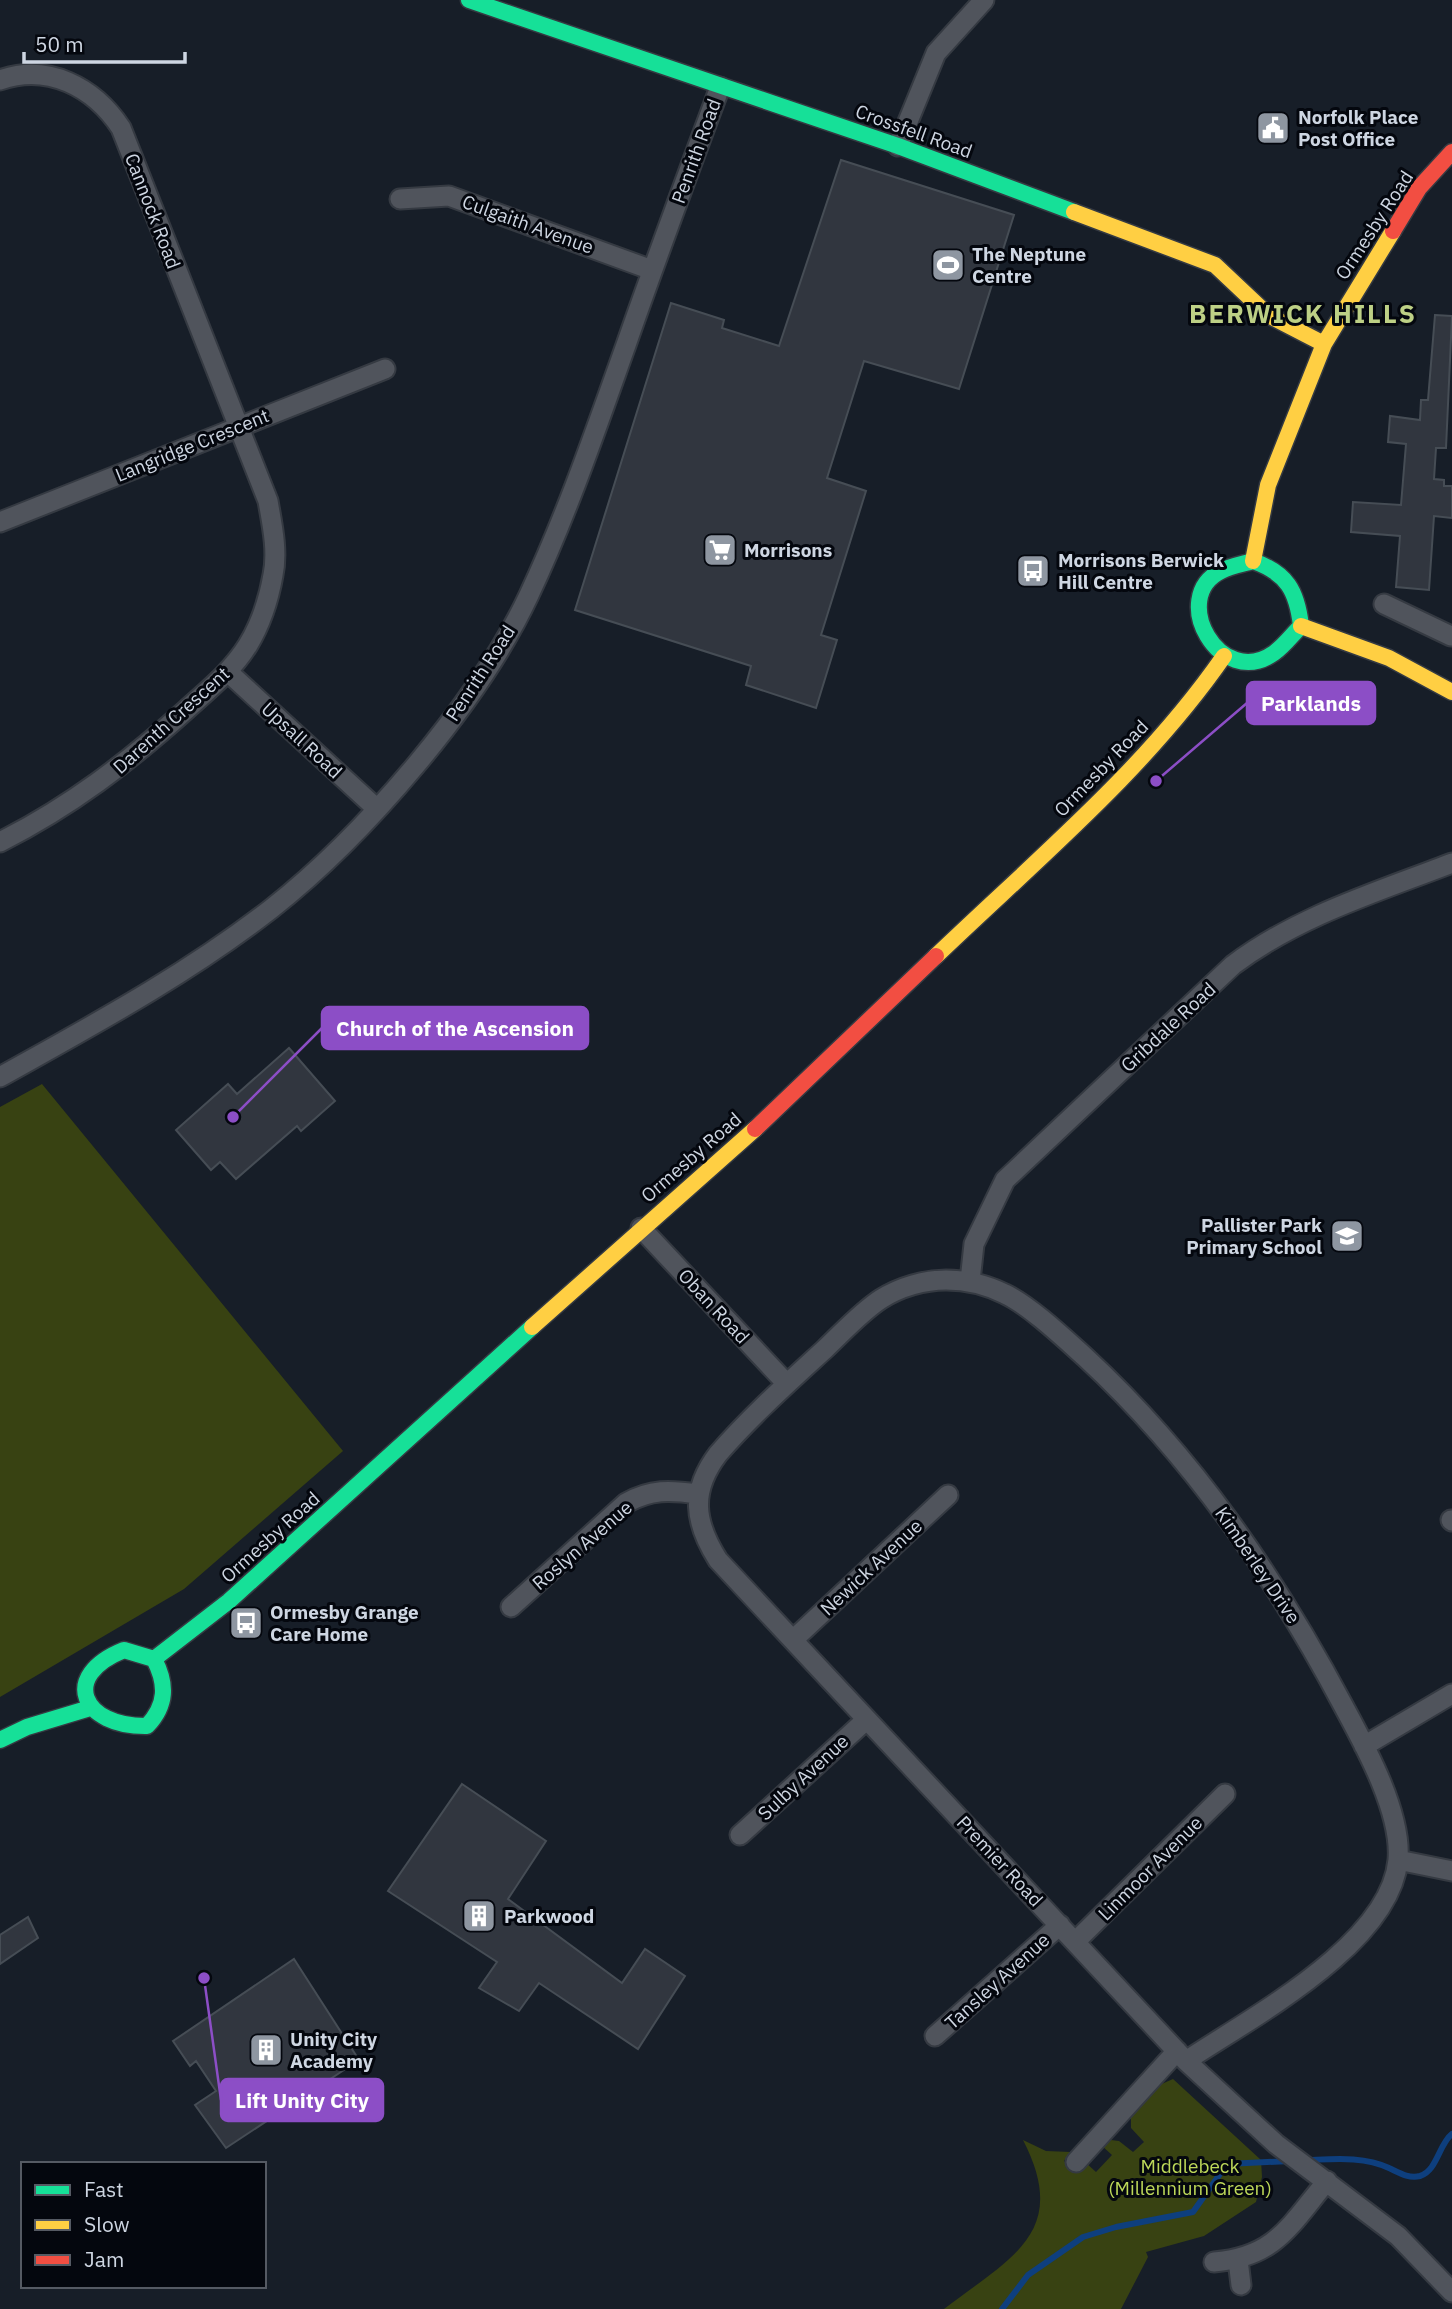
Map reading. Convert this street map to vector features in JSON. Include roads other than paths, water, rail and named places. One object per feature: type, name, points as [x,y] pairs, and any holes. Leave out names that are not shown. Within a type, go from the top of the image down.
[{"type":"street","name":"Crossfell Road","points":[[469,0],[898,146],[1215,265],[1268,314],[1324,344]]},
{"type":"street","points":[[898,146],[936,53],[984,0]]},
{"type":"street","name":"Cannock Road","points":[[0,80],[31,73],[48,75],[82,88],[110,111],[121,128],[238,426]]},
{"type":"street","name":"Penrith Road","points":[[0,1077],[157,990],[272,908],[327,859],[376,808],[420,760],[463,701],[528,597],[578,479],[720,87]]},
{"type":"street","name":"Ormesby Road","points":[[1254,561],[1268,485],[1324,344],[1419,188],[1452,152]]},
{"type":"street","name":"Culgaith Avenue","points":[[400,198],[449,196],[652,270]]},
{"type":"street","name":"Langridge Crescent","points":[[0,522],[385,369]]},
{"type":"street","name":"Darenth Crescent","points":[[0,842],[56,813],[132,759],[228,672],[248,644],[274,573],[274,538],[268,501],[238,426]]},
{"type":"street","points":[[1254,561],[1275,568],[1289,580],[1296,592],[1301,626],[1287,647],[1276,656],[1254,663],[1241,663],[1224,656],[1206,641],[1198,619],[1199,602],[1205,586],[1218,570],[1234,563],[1254,561]]},
{"type":"street","points":[[1384,604],[1452,635]]},
{"type":"street","points":[[1301,626],[1389,658],[1452,692]]},
{"type":"street","name":"Ormesby Road","points":[[154,1659],[240,1592],[641,1228],[763,1122],[1094,807],[1192,702],[1224,656]]},
{"type":"street","name":"Upsall Road","points":[[228,672],[376,808]]},
{"type":"street","name":"Gribdale Road","points":[[970,1282],[974,1244],[1005,1180],[1233,965],[1266,940],[1298,924],[1452,863]]},
{"type":"street","name":"Oban Road","points":[[641,1228],[787,1384]]},
{"type":"street","name":"Kimberley Drive","points":[[787,1384],[881,1299],[919,1283],[970,1282],[1019,1301],[1089,1360],[1160,1431],[1278,1590],[1364,1745],[1382,1786],[1392,1820],[1398,1860]]},
{"type":"street","points":[[698,1494],[706,1470],[718,1454],[787,1384]]},
{"type":"street","name":"Roslyn Avenue","points":[[511,1607],[626,1503],[643,1493],[662,1490],[698,1494]]},
{"type":"street","name":"Premier Road","points":[[698,1494],[699,1518],[706,1541],[718,1560],[1182,2056],[1276,2144],[1398,2236],[1452,2292]]},
{"type":"street","name":"Newick Avenue","points":[[794,1639],[948,1495]]},
{"type":"street","points":[[124,1650],[154,1659],[163,1675],[164,1698],[157,1717],[147,1726],[129,1728],[107,1724],[90,1708],[87,1695],[89,1675],[99,1661],[110,1653],[124,1650]]},
{"type":"street","points":[[1364,1745],[1452,1694]]},
{"type":"street","points":[[0,1740],[27,1727],[90,1708]]},
{"type":"street","name":"Sulby Avenue","points":[[740,1835],[866,1720]]},
{"type":"street","name":"Linmoor Avenue","points":[[1075,1942],[1225,1794]]},
{"type":"street","points":[[1076,2162],[1182,2056],[1312,1977],[1346,1950],[1374,1919],[1398,1860],[1452,1871]]},
{"type":"street","name":"Tansley Avenue","points":[[934,2036],[1060,1925]]},
{"type":"street","points":[[1214,2262],[1238,2260],[1276,2242],[1322,2177]]},
{"type":"street","points":[[1238,2260],[1241,2286]]},
{"type":"waterway","points":[[1308,2160],[1359,2160],[1416,2177],[1430,2169],[1452,2134]]},
{"type":"waterway","points":[[1002,2309],[1028,2275],[1083,2237],[1116,2227],[1193,2212],[1227,2164],[1290,2161]]},
{"type":"place","name":"Norfolk Place Post Office","points":[[1273,128]]},
{"type":"place","name":"The Neptune Centre","points":[[948,265]]},
{"type":"place","name":"Morrisons","points":[[720,550]]},
{"type":"place","name":"Morrisons Berwick Hill Centre","points":[[1033,571]]},
{"type":"place","name":"Parklands","points":[[1156,781]]},
{"type":"place","name":"Church of the Ascension","points":[[233,1117]]},
{"type":"place","name":"Pallister Park Primary School","points":[[1347,1236]]},
{"type":"place","name":"Ormesby Grange Care Home","points":[[246,1623]]},
{"type":"place","name":"Parkwood","points":[[479,1916]]},
{"type":"place","name":"Lift Unity City","points":[[204,1978]]},
{"type":"place","name":"Unity City Academy","points":[[266,2050]]},
{"type":"district","name":"BERWICK HILLS","points":[[1303,314]]},
{"type":"park label","name":"Middlebeck (Millennium Green)","points":[[1190,2177]]}]
